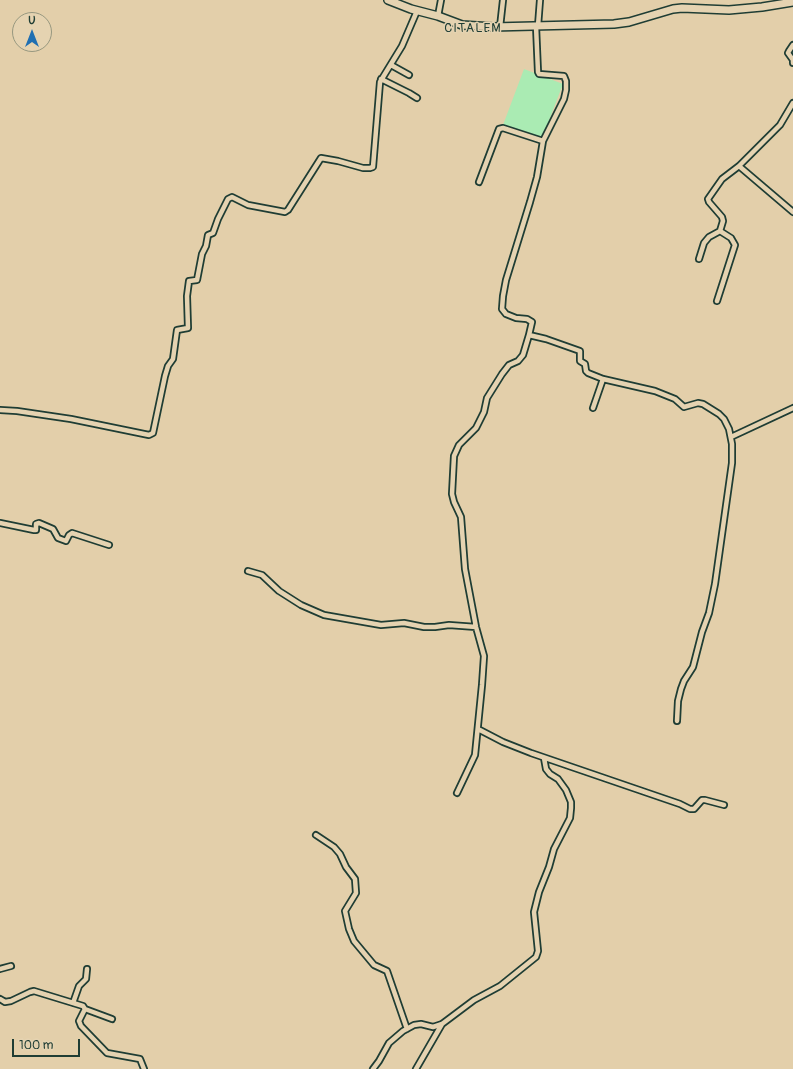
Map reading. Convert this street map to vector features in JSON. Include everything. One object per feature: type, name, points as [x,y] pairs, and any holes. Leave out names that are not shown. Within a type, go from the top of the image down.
[{"type":"main road","points":[[388,0],[403,7],[438,16],[462,25],[500,27],[622,23],[682,8],[729,10],[762,7],[790,2]]},
{"type":"street","points":[[438,16],[441,0]]},
{"type":"street","points":[[500,27],[503,0]]},
{"type":"street","points":[[457,793],[475,755],[484,656],[476,627],[465,569],[461,517],[452,494],[454,456],[459,446],[476,428],[484,412],[487,398],[502,374],[509,365],[518,361],[523,355],[532,322],[527,319],[516,318],[504,312],[502,309],[506,280],[537,177],[543,141],[564,99],[566,90],[566,81],[564,76],[539,74],[538,72],[537,26],[540,0]]},
{"type":"street","points":[[0,410],[17,411],[71,420],[149,435],[153,433],[165,376],[168,366],[173,359],[177,330],[188,328],[186,296],[189,281],[197,280],[208,234],[213,233],[228,199],[232,197],[248,205],[285,212],[288,210],[321,158],[338,160],[363,168],[372,168],[374,163],[379,84],[402,46],[416,11]]},
{"type":"street","points":[[793,45],[788,51],[793,63]]},
{"type":"street","points":[[391,65],[409,75]]},
{"type":"street","points":[[381,79],[417,98]]},
{"type":"street","points":[[699,259],[704,243],[709,237],[720,231],[723,221],[722,217],[708,199],[722,179],[739,166],[780,125],[793,103]]},
{"type":"street","points":[[479,182],[499,128],[543,141]]},
{"type":"street","points":[[739,166],[793,212]]},
{"type":"street","points":[[717,301],[735,245],[731,238],[720,231]]},
{"type":"street","points":[[528,335],[546,339],[580,351],[580,361],[585,364],[586,371],[603,379],[655,391],[675,399],[684,407],[698,403],[703,404],[719,414],[724,419],[729,429],[732,463],[715,584],[693,667],[681,689],[678,701],[677,721]]},
{"type":"street","points":[[592,408],[603,379]]},
{"type":"street","points":[[730,437],[793,408]]},
{"type":"street","points":[[0,523],[34,530],[36,530],[36,524],[39,523],[53,529],[58,538],[66,541],[68,534],[72,533],[109,545]]},
{"type":"street","points":[[248,571],[264,576],[279,591],[301,605],[324,615],[381,625],[404,623],[424,627],[450,625],[476,627]]},
{"type":"street","points":[[478,729],[503,742],[544,758],[680,804],[690,809],[694,809],[702,800],[724,805]]},
{"type":"street","points":[[416,1069],[442,1024],[474,1000],[503,984],[536,957],[538,951],[534,912],[539,892],[549,867],[554,849],[570,818],[571,808],[571,802],[566,790],[558,779],[550,774],[546,769],[544,758]]},
{"type":"street","points":[[316,836],[334,847],[355,879],[356,893],[345,911],[349,929],[354,941],[374,965],[387,971],[399,1010],[407,1029]]},
{"type":"street","points":[[0,970],[11,966]]},
{"type":"street","points":[[73,1003],[79,986],[86,978],[88,969]]},
{"type":"street","points":[[0,999],[5,1002],[11,1001],[34,991],[83,1006],[85,1009],[112,1019]]},
{"type":"street","points":[[85,1009],[80,1025],[107,1053],[140,1059],[144,1069]]},
{"type":"street","points":[[373,1069],[390,1043],[407,1029],[418,1025],[433,1026],[442,1024]]},
{"type":"green space","points":[[524,69],[563,84],[542,139],[503,125]]},
{"type":"district","name":"CITALEM","points":[[473,29]]}]
